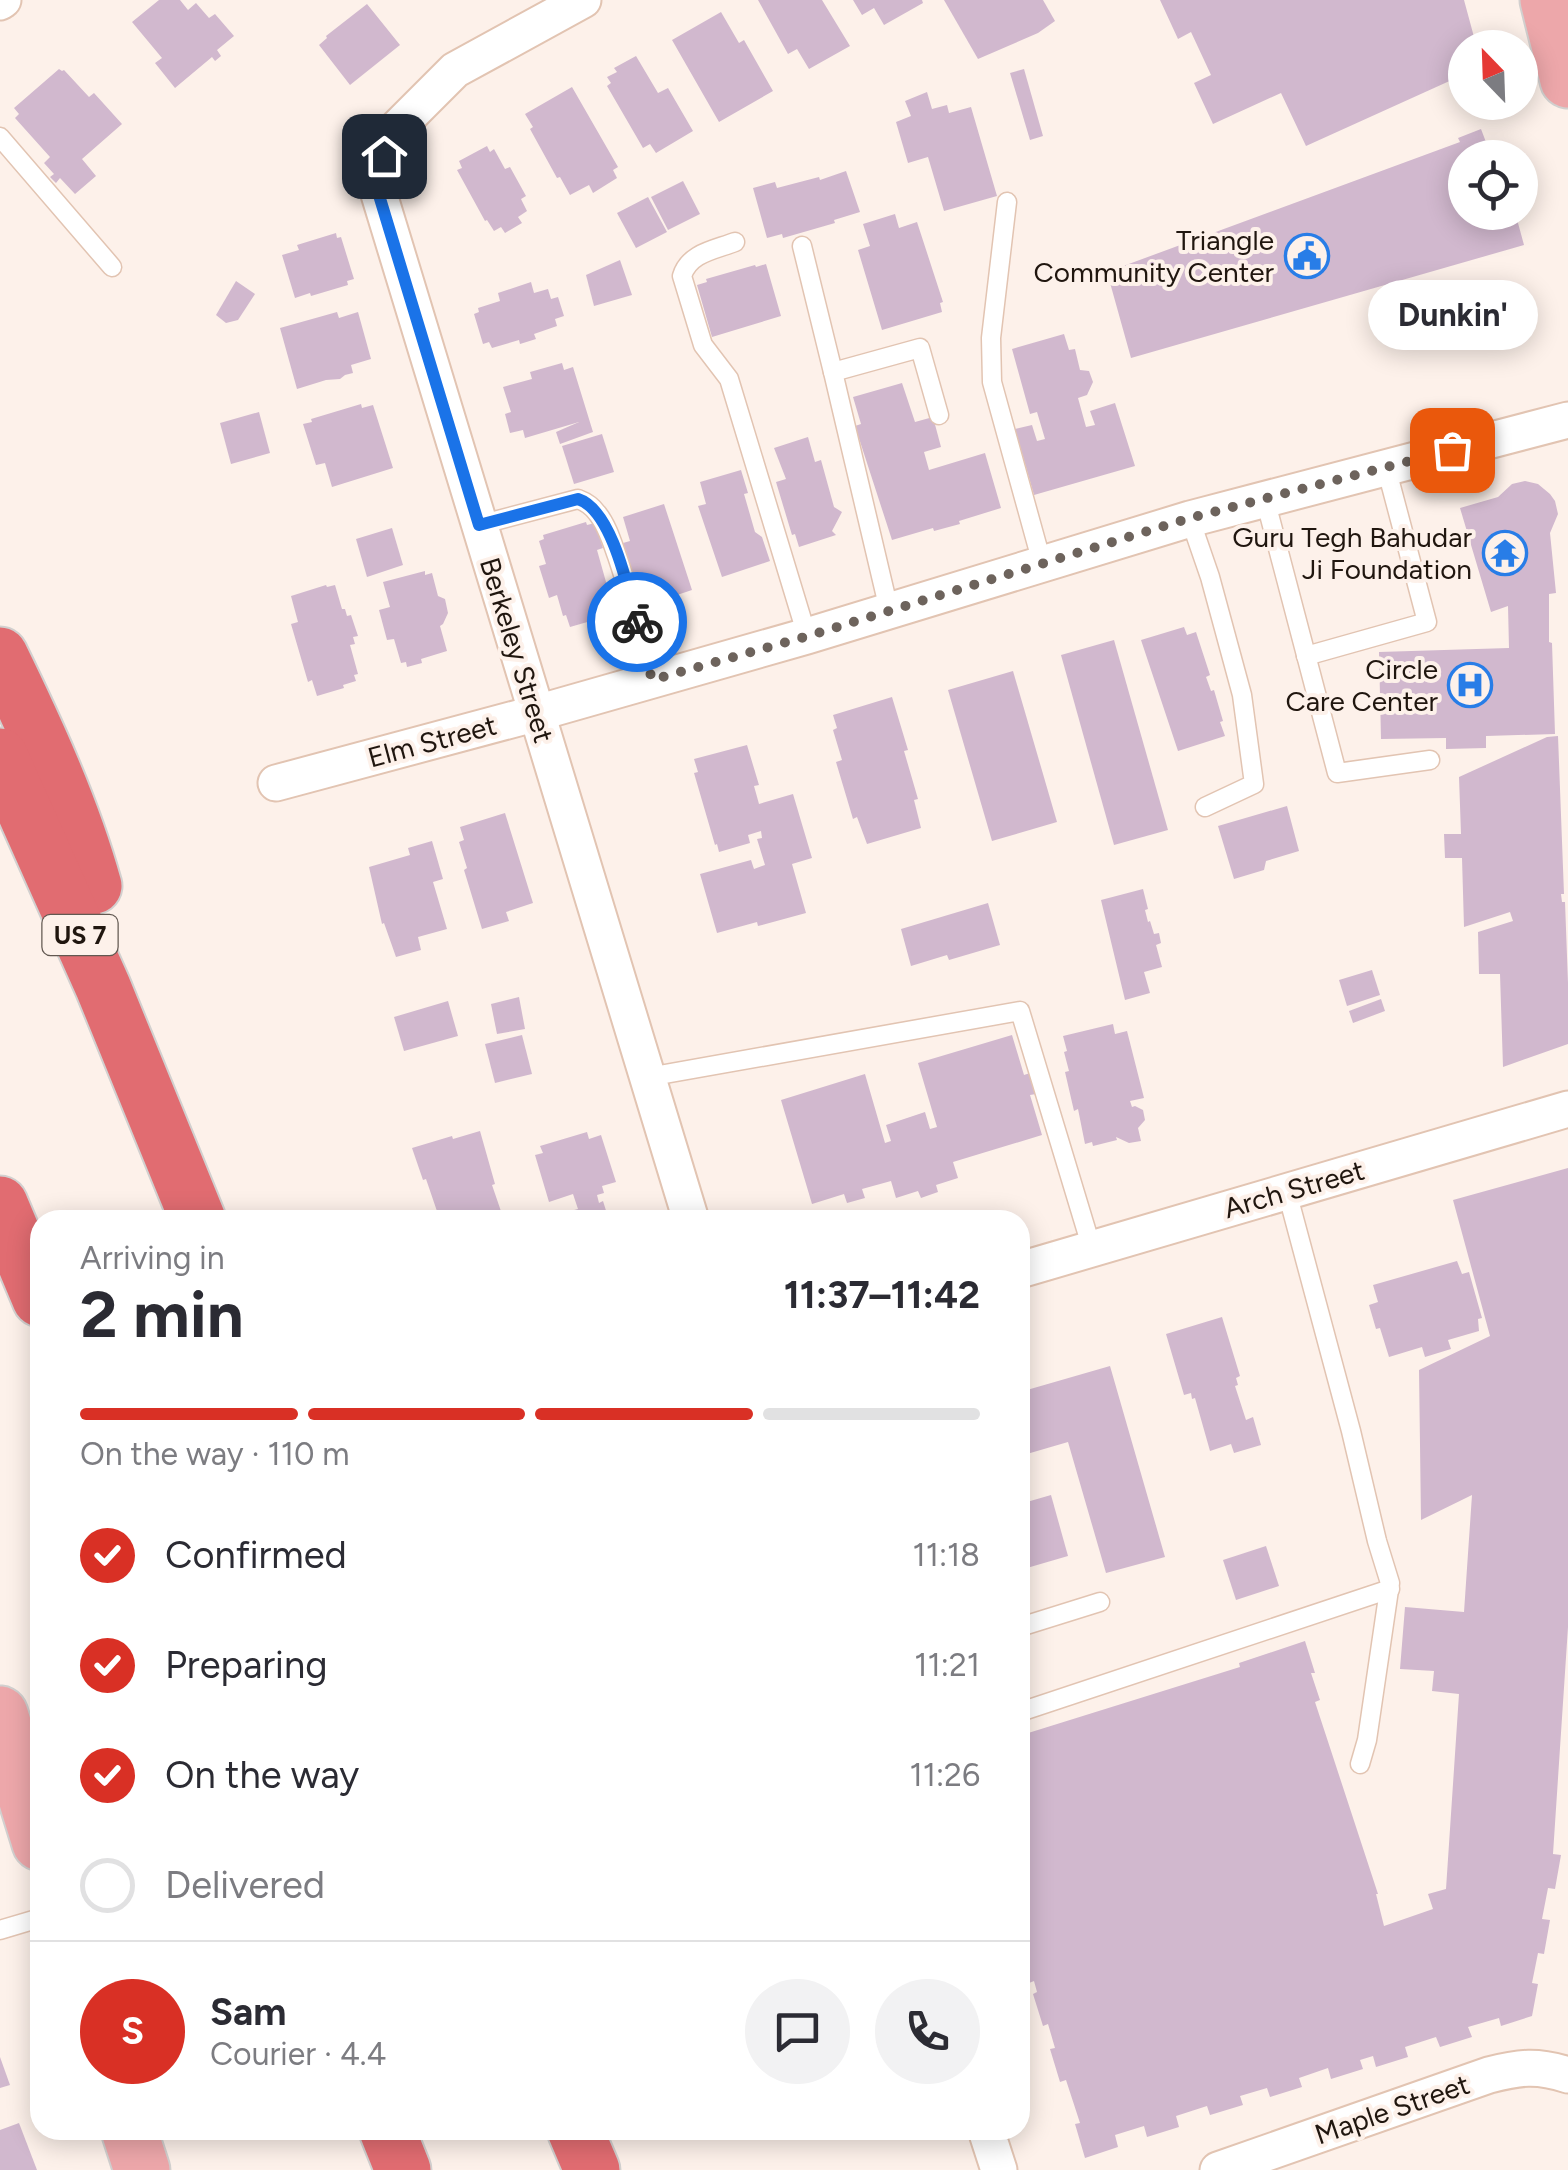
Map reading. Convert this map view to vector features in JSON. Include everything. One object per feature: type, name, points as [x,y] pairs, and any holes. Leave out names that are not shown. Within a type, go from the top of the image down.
[{"type":"highway","points":[[0,655],[61,792],[92,877],[156,1116]]},
{"type":"highway","name":"US 7","points":[[0,756],[95,969],[194,1210]]},
{"type":"highway","points":[[0,1206],[30,1276]]},
{"type":"highway","points":[[391,2140],[403,2170]]},
{"type":"highway","points":[[579,2140],[592,2170]]},
{"type":"main road","points":[[1548,0],[1568,80]]},
{"type":"main road","points":[[0,1714],[29,1825]]},
{"type":"main road","points":[[132,2140],[142,2170]]},
{"type":"street","name":"Berkeley Street","points":[[584,0],[456,70],[394,131],[375,182],[688,1210]]},
{"type":"street","name":"Elm Street","points":[[276,783],[808,636],[1190,518],[1568,420]]},
{"type":"street","name":"Arch Street","points":[[1030,1267],[1568,1109]]},
{"type":"street","name":"Maple Street","points":[[1218,2170],[1488,2075],[1522,2067],[1544,2068],[1568,2076]]},
{"type":"street","points":[[990,2140],[1000,2170]]},
{"type":"lane","points":[[0,137],[112,267]]},
{"type":"lane","points":[[1007,202],[991,338],[992,382],[1042,563]]},
{"type":"lane","points":[[734,242],[693,258],[682,276],[703,345],[729,379],[808,636]]},
{"type":"lane","points":[[802,246],[889,610]]},
{"type":"lane","points":[[833,372],[920,348],[938,415]]},
{"type":"lane","points":[[1306,656],[1428,622],[1386,467]]},
{"type":"lane","points":[[479,525],[578,499],[592,507],[608,533],[624,576],[652,680]]},
{"type":"lane","points":[[1265,499],[1337,773],[1430,760]]},
{"type":"lane","points":[[1190,518],[1242,695],[1254,784],[1205,807]]},
{"type":"lane","points":[[648,1077],[1020,1011],[1092,1249]]},
{"type":"lane","points":[[1286,1192],[1390,1582],[1360,1764]]},
{"type":"lane","points":[[1030,1709],[1390,1589]]},
{"type":"lane","points":[[1030,1624],[1100,1602]]},
{"type":"lane","points":[[0,1930],[30,1921]]},
{"type":"building","points":[[159,0],[180,0],[188,10],[196,3],[209,18],[215,14],[234,36],[217,50],[221,56],[215,61],[212,57],[175,88],[155,63],[162,58],[132,22]]},
{"type":"building","points":[[758,0],[822,0],[850,46],[809,69],[797,49],[788,54]]},
{"type":"building","points":[[853,0],[923,3],[884,25],[874,8],[862,15]]},
{"type":"building","points":[[944,0],[1043,0],[1055,21],[1038,33],[978,59]]},
{"type":"building","points":[[1160,0],[1464,0],[1472,30],[1448,30],[1448,82],[1306,146],[1281,93],[1213,124],[1194,83],[1211,75],[1191,32],[1178,39]]},
{"type":"building","points":[[367,4],[400,45],[350,85],[319,45]]},
{"type":"building","points":[[721,12],[739,43],[744,40],[773,91],[719,122],[672,40]]},
{"type":"building","points":[[636,56],[658,93],[668,88],[693,131],[656,153],[650,144],[643,148],[607,86],[611,83],[607,77],[617,72],[614,68]]},
{"type":"building","points":[[59,69],[89,97],[94,93],[122,124],[82,159],[96,176],[75,194],[60,178],[56,183],[50,177],[54,174],[44,163],[50,157],[15,118],[19,114],[14,108]]},
{"type":"building","points":[[1024,69],[1043,136],[1030,140],[1010,73]]},
{"type":"building","points":[[572,87],[618,167],[613,170],[617,178],[593,193],[589,185],[570,195],[557,178],[525,114]]},
{"type":"building","points":[[927,92],[932,109],[947,105],[949,113],[971,107],[997,196],[944,211],[928,157],[908,163],[896,122],[911,116],[905,101]]},
{"type":"building","points":[[1481,129],[1485,140],[1459,140]]},
{"type":"building","points":[[487,146],[490,152],[494,149],[505,169],[510,167],[526,196],[521,199],[527,211],[518,217],[522,223],[505,233],[501,227],[494,231],[485,221],[457,170],[462,168],[459,161]]},
{"type":"building","points":[[1448,146],[1448,230],[1520,230],[1524,245],[1131,358],[1107,272]]},
{"type":"building","points":[[846,171],[860,212],[783,238],[782,234],[767,238],[753,188],[775,182],[777,188]]},
{"type":"building","points":[[683,181],[700,214],[668,230],[651,197]]},
{"type":"building","points":[[648,197],[667,232],[636,248],[617,213]]},
{"type":"building","points":[[895,214],[899,228],[917,222],[943,302],[942,312],[882,330],[858,250],[870,246],[863,224]]},
{"type":"building","points":[[336,233],[337,238],[341,237],[354,279],[347,281],[348,285],[295,298],[282,255],[299,250],[297,245]]},
{"type":"building","points":[[620,260],[632,295],[594,306],[586,275]]},
{"type":"building","points":[[766,264],[781,316],[712,337],[697,285],[707,282],[706,279]]},
{"type":"building","points":[[236,281],[255,294],[238,320],[226,323],[216,315]]},
{"type":"building","points":[[531,282],[534,293],[548,289],[551,299],[558,297],[564,316],[555,319],[557,326],[520,344],[519,340],[492,348],[489,342],[483,344],[474,314],[479,312],[478,308],[500,301],[498,293]]},
{"type":"building","points":[[337,312],[339,318],[358,312],[371,359],[351,365],[353,373],[340,379],[297,389],[280,328]]},
{"type":"building","points":[[1064,334],[1069,350],[1075,349],[1080,370],[1089,371],[1093,382],[1087,395],[1078,398],[1086,427],[1095,425],[1090,411],[1115,403],[1135,466],[1034,495],[1015,429],[1032,425],[1037,441],[1045,439],[1037,412],[1030,414],[1012,349]]},
{"type":"building","points":[[562,363],[564,370],[573,367],[593,432],[560,444],[556,432],[579,422],[525,438],[523,430],[510,433],[505,414],[511,412],[503,387],[532,379],[530,372]]},
{"type":"building","points":[[902,383],[915,422],[933,417],[941,447],[924,452],[929,470],[985,453],[1001,508],[959,521],[960,524],[892,540],[855,426],[861,424],[853,397]]},
{"type":"building","points":[[361,404],[362,408],[373,405],[393,468],[332,487],[325,463],[316,465],[303,424]]},
{"type":"building","points":[[259,412],[270,453],[231,464],[220,423]]},
{"type":"building","points":[[602,434],[614,472],[574,484],[562,446]]},
{"type":"building","points":[[808,437],[815,462],[821,460],[834,507],[842,512],[832,531],[836,535],[799,547],[776,482],[786,479],[774,448]]},
{"type":"building","points":[[741,470],[755,532],[762,537],[770,561],[722,577],[698,506],[706,504],[700,482]]},
{"type":"building","points":[[1512,484],[1538,484],[1550,494],[1558,514],[1550,533],[1556,593],[1549,594],[1555,734],[1486,736],[1486,748],[1446,749],[1446,738],[1381,739],[1379,652],[1509,648],[1508,606],[1491,612],[1460,508],[1498,497]]},
{"type":"building","points":[[664,504],[692,590],[644,606],[623,543],[630,541],[623,517]]},
{"type":"building","points":[[595,523],[603,548],[597,550],[615,614],[570,627],[557,595],[549,598],[539,566],[546,564],[539,541],[544,539],[543,535]]},
{"type":"building","points":[[392,528],[403,565],[367,577],[356,539]]},
{"type":"building","points":[[425,571],[425,575],[432,573],[438,596],[445,599],[448,613],[440,626],[447,651],[407,667],[406,662],[401,663],[394,639],[387,640],[379,610],[390,607],[383,582]]},
{"type":"building","points":[[335,585],[342,609],[347,616],[351,615],[358,636],[353,637],[355,644],[350,645],[358,674],[354,675],[356,681],[343,685],[344,688],[317,696],[312,680],[308,682],[291,624],[298,622],[291,596]]},
{"type":"building","points":[[1184,627],[1187,635],[1196,632],[1225,736],[1178,751],[1141,640]]},
{"type":"building","points":[[1114,640],[1168,830],[1114,845],[1061,655]]},
{"type":"building","points":[[1013,671],[1057,822],[992,841],[948,690]]},
{"type":"building","points":[[892,697],[908,750],[904,751],[918,799],[914,800],[921,828],[867,844],[857,817],[853,819],[836,762],[842,760],[833,715]]},
{"type":"building","points":[[1558,736],[1568,1044],[1503,1067],[1500,974],[1479,974],[1478,932],[1513,921],[1510,912],[1464,927],[1462,858],[1445,858],[1444,834],[1461,834],[1459,777],[1547,737]]},
{"type":"building","points":[[747,745],[759,785],[754,786],[759,804],[793,794],[812,858],[792,864],[806,913],[717,933],[700,874],[751,860],[754,869],[765,865],[757,839],[762,838],[761,831],[748,835],[750,843],[719,852],[694,773],[698,772],[694,759]]},
{"type":"building","points":[[1287,806],[1299,851],[1266,861],[1264,870],[1234,879],[1218,826]]},
{"type":"building","points":[[505,813],[533,903],[506,912],[509,921],[482,929],[464,870],[467,868],[459,842],[464,840],[460,827]]},
{"type":"building","points":[[432,841],[443,879],[433,882],[447,929],[418,937],[421,950],[396,957],[382,924],[369,867],[410,855],[408,848]]},
{"type":"building","points":[[1143,889],[1148,922],[1154,934],[1159,933],[1161,943],[1156,945],[1162,967],[1144,972],[1150,993],[1125,1000],[1101,900]]},
{"type":"building","points":[[988,903],[1000,945],[911,966],[901,929]]},
{"type":"building","points":[[1372,970],[1380,995],[1347,1006],[1339,980]]},
{"type":"building","points":[[519,997],[525,1029],[497,1034],[491,1004]]},
{"type":"building","points":[[1381,999],[1385,1011],[1353,1023],[1349,1011]]},
{"type":"building","points":[[448,1001],[458,1036],[404,1051],[394,1017]]},
{"type":"building","points":[[1113,1024],[1115,1034],[1127,1031],[1144,1098],[1130,1101],[1132,1107],[1143,1110],[1145,1120],[1138,1128],[1141,1141],[1129,1143],[1116,1137],[1117,1140],[1093,1146],[1092,1142],[1085,1144],[1078,1109],[1074,1111],[1065,1072],[1069,1071],[1063,1036]]},
{"type":"building","points":[[522,1035],[532,1074],[495,1083],[485,1044]]},
{"type":"building","points":[[1012,1035],[1024,1075],[1030,1073],[1036,1094],[1030,1095],[1042,1135],[953,1162],[958,1178],[936,1185],[938,1192],[921,1198],[918,1191],[896,1198],[891,1181],[862,1189],[865,1198],[847,1203],[844,1194],[812,1204],[781,1100],[865,1074],[885,1143],[891,1141],[886,1125],[925,1112],[930,1129],[937,1127],[918,1063]]},
{"type":"building","points":[[480,1131],[501,1210],[437,1210],[412,1148],[452,1136],[453,1139]]},
{"type":"building","points":[[587,1132],[589,1139],[601,1135],[616,1182],[602,1186],[604,1193],[597,1195],[606,1210],[574,1210],[578,1209],[573,1194],[549,1202],[535,1155],[543,1153],[540,1146]]},
{"type":"building","points":[[1568,1168],[1568,1627],[1553,1854],[1561,1855],[1555,1889],[1548,1888],[1542,1919],[1550,1920],[1544,1954],[1538,1953],[1532,1983],[1538,1984],[1532,2016],[1501,2026],[1499,2018],[1468,2027],[1472,2037],[1440,2047],[1436,2037],[1405,2047],[1408,2057],[1376,2067],[1373,2056],[1360,2060],[1363,2069],[1331,2079],[1328,2068],[1299,2078],[1302,2087],[1270,2097],[1267,2088],[1240,2096],[1243,2105],[1210,2115],[1207,2106],[1176,2116],[1179,2127],[1147,2137],[1144,2126],[1115,2135],[1118,2147],[1085,2158],[1075,2124],[1080,2123],[1066,2080],[1060,2082],[1050,2049],[1055,2048],[1048,2024],[1043,2026],[1033,1994],[1037,1992],[1034,1981],[1030,1983],[1030,1732],[1240,1667],[1239,1663],[1305,1641],[1320,1700],[1315,1702],[1378,1894],[1384,1926],[1433,1909],[1428,1894],[1446,1889],[1459,1694],[1432,1691],[1434,1671],[1400,1669],[1405,1607],[1464,1612],[1472,1495],[1421,1520],[1419,1370],[1490,1336],[1453,1200]]},
{"type":"building","points":[[1457,1261],[1462,1274],[1469,1272],[1482,1318],[1478,1319],[1479,1331],[1448,1340],[1451,1349],[1425,1357],[1422,1347],[1389,1357],[1369,1305],[1378,1302],[1373,1285]]},
{"type":"building","points":[[1222,1317],[1240,1376],[1235,1386],[1246,1420],[1253,1417],[1261,1445],[1234,1453],[1231,1444],[1210,1451],[1195,1398],[1191,1393],[1184,1395],[1166,1334]]},
{"type":"building","points":[[1110,1366],[1165,1557],[1106,1573],[1068,1442],[1030,1453],[1030,1389]]},
{"type":"building","points":[[1051,1495],[1068,1556],[1030,1567],[1030,1501]]},
{"type":"building","points":[[1266,1546],[1279,1586],[1236,1600],[1223,1560]]},
{"type":"building","points":[[0,2057],[10,2085],[0,2088]]},
{"type":"building","points":[[19,2123],[37,2170],[0,2170],[0,2130]]},
{"type":"way so far","points":[[637,622],[652,680],[1190,518],[1452,450]]},
{"type":"place","name":"Triangle Community Center","points":[[1307,256]]},
{"type":"place","name":"Dunkin'","points":[[1452,450]]},
{"type":"place","name":"Guru Tegh Bahudar Ji Foundation","points":[[1505,553]]},
{"type":"place","name":"Circle Care Center","points":[[1470,685]]},
{"type":"route","points":[[384,156],[375,182],[479,525],[578,499],[584,501],[599,514],[608,533],[637,622]]}]
